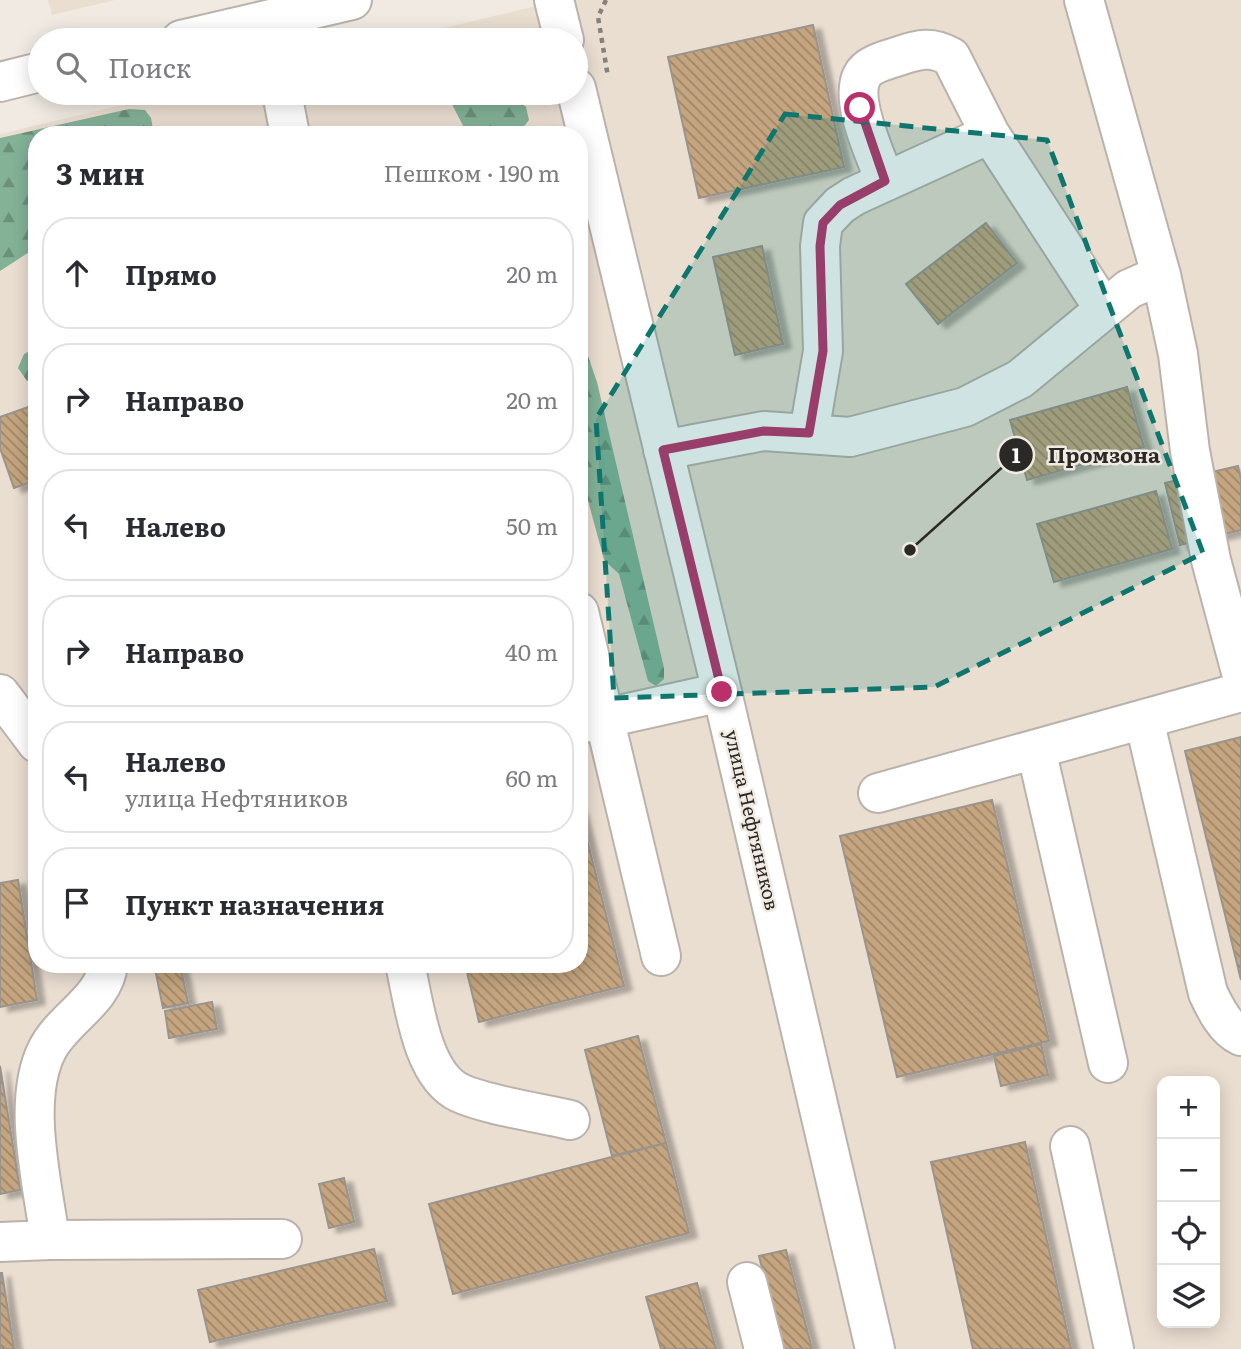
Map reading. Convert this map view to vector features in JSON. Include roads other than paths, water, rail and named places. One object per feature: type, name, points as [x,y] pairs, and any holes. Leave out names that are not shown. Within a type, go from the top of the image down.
[{"type":"street","points":[[275,28],[352,0]]},
{"type":"street","points":[[554,0],[573,28]]},
{"type":"street","points":[[1084,0],[1161,275],[1178,355],[1191,450],[1211,560],[1241,672]]},
{"type":"street","points":[[885,181],[860,108],[858,89],[862,74],[878,63],[927,48],[951,57],[990,134],[1104,309]]},
{"type":"street","points":[[0,82],[28,75]]},
{"type":"street","points":[[284,105],[288,126]]},
{"type":"street","name":"улица Нефтяников","points":[[580,105],[585,126]]},
{"type":"street","points":[[809,433],[823,351],[820,246],[823,223],[840,205],[885,181],[990,134]]},
{"type":"street","name":"улица Нефтяников","points":[[588,138],[722,692],[875,1349]]},
{"type":"street","points":[[663,450],[764,431],[850,437],[965,407],[1020,379],[1129,289],[1161,275]]},
{"type":"street","points":[[588,682],[593,721],[661,956]]},
{"type":"street","points":[[593,721],[722,692]]},
{"type":"street","points":[[878,793],[1241,692]]},
{"type":"street","points":[[0,694],[28,731]]},
{"type":"street","points":[[1144,719],[1208,993],[1217,1012],[1241,1036]]},
{"type":"street","points":[[1036,749],[1108,1063]]},
{"type":"street","points":[[50,1240],[35,1124],[35,1098],[40,1067],[57,1035],[103,984],[105,973]]},
{"type":"street","points":[[407,973],[423,1043],[437,1074],[459,1093],[570,1120]]},
{"type":"street","points":[[1070,1146],[1114,1349]]},
{"type":"street","points":[[0,1242],[282,1239]]},
{"type":"street","points":[[747,1282],[764,1349]]},
{"type":"place","name":"Промзона","points":[[910,550]]}]
